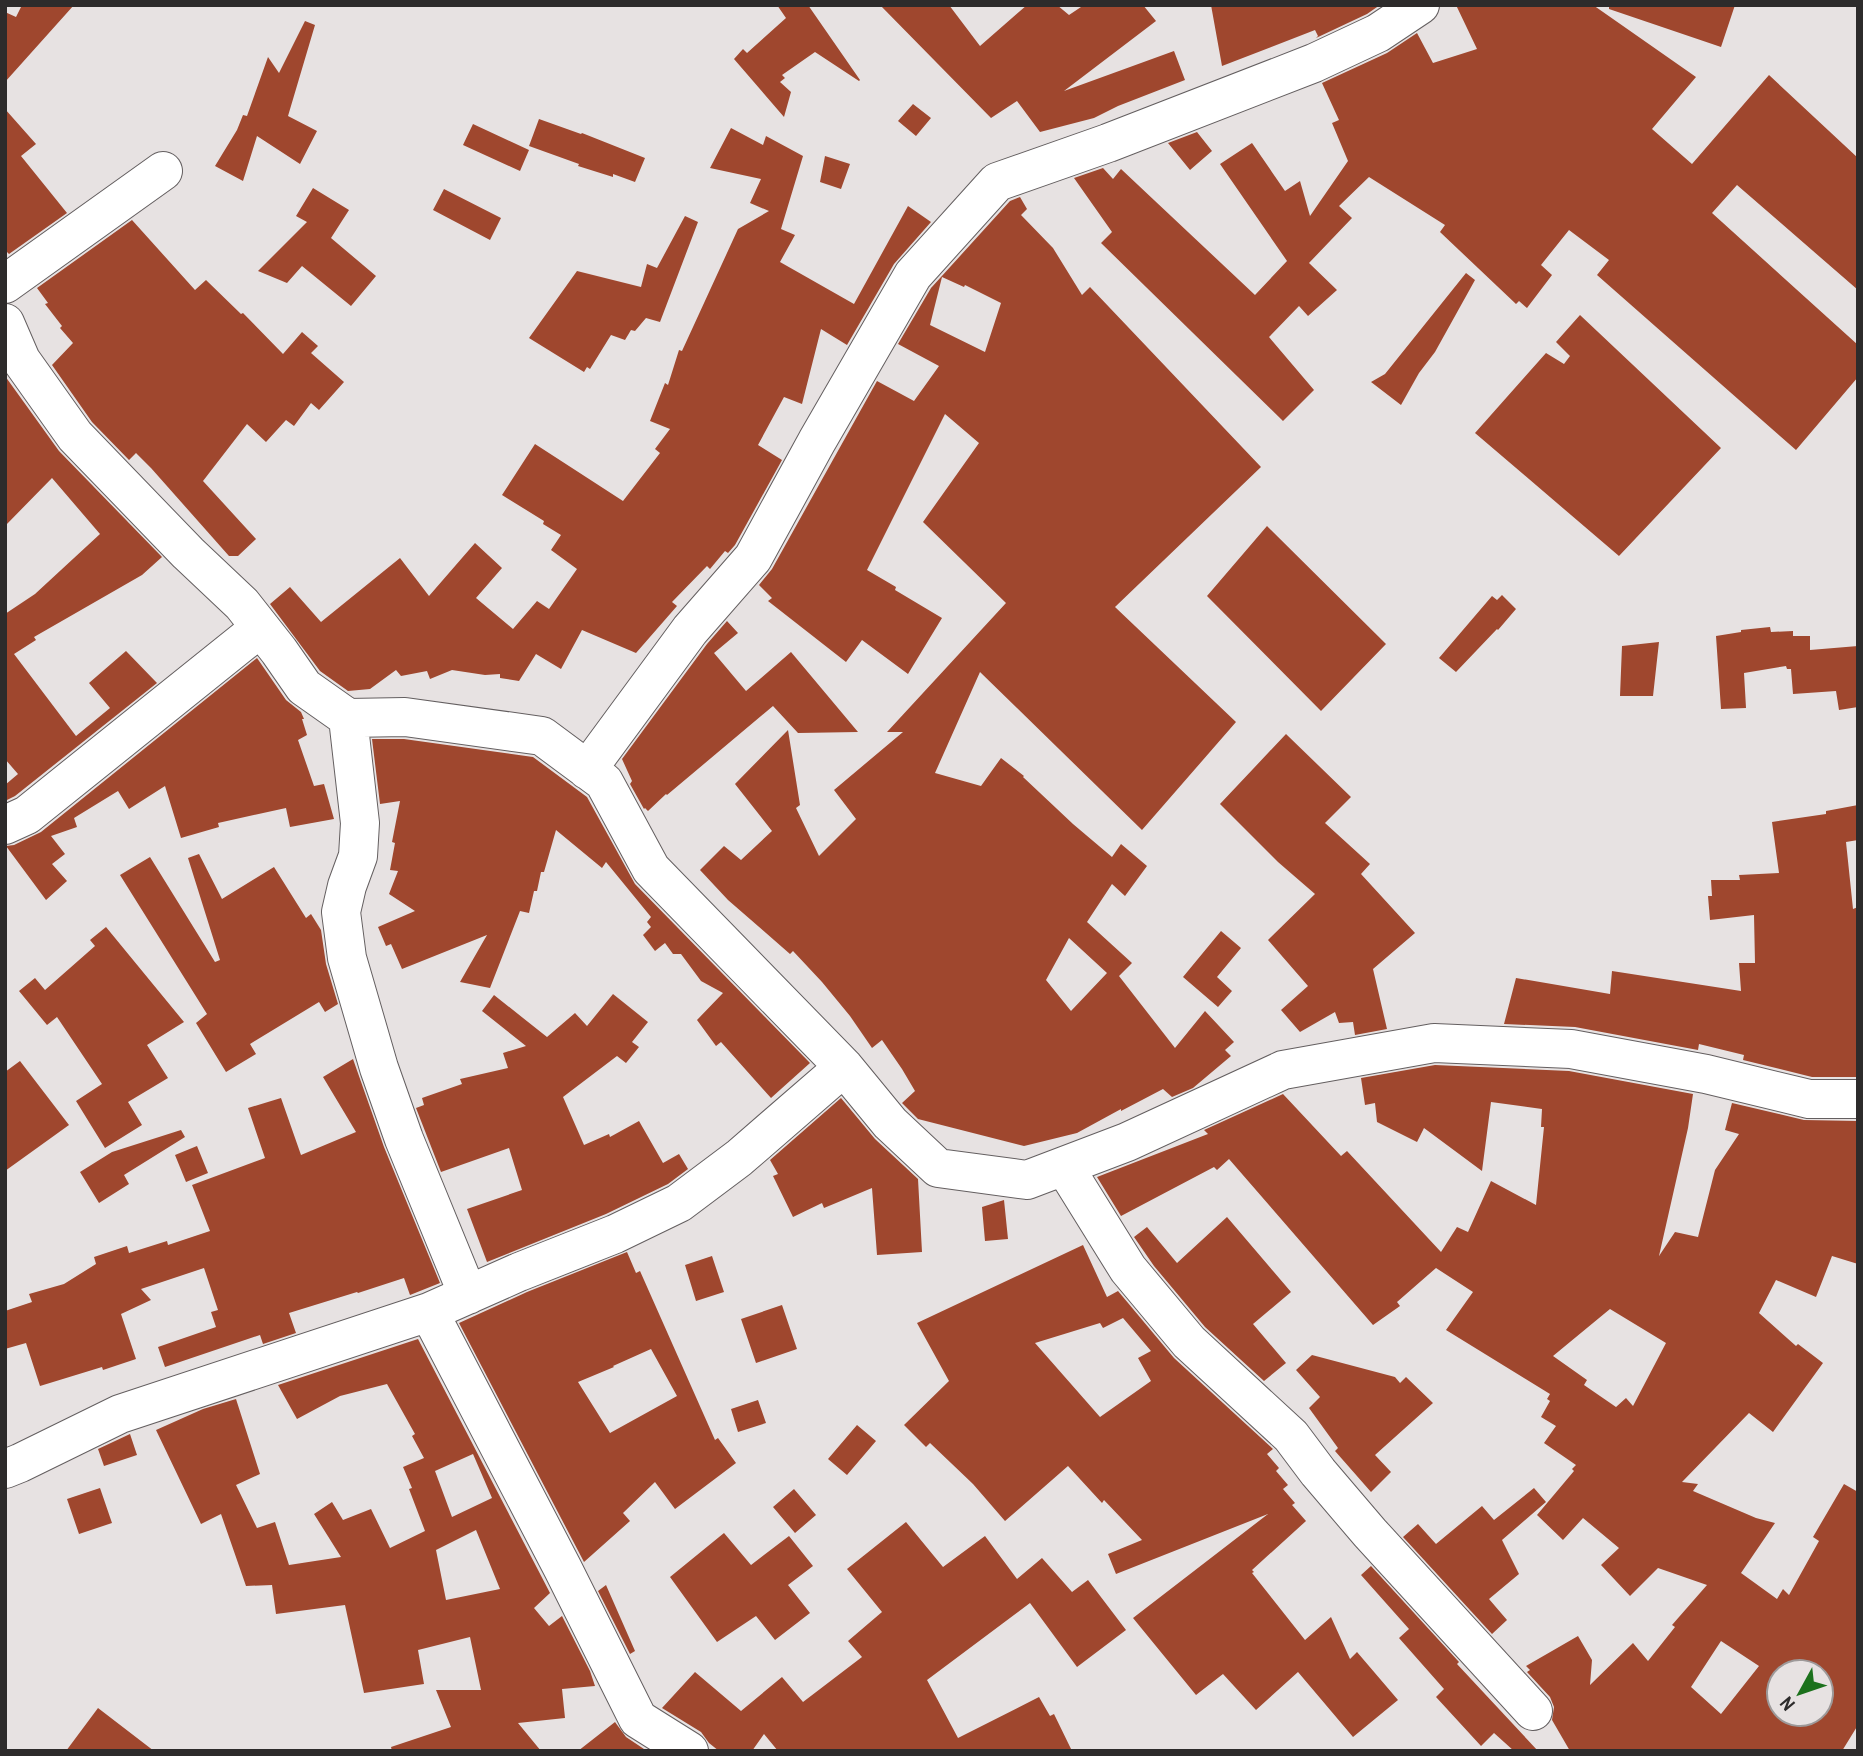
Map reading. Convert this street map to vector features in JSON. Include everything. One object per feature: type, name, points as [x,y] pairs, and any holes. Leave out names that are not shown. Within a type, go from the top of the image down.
[{"type":"street","points":[[587,770],[690,629],[753,558],[913,275],[996,182],[1108,143],[1314,63],[1378,33],[1420,5]]},
{"type":"street","points":[[5,284],[163,171]]},
{"type":"street","points":[[5,323],[21,360],[75,436],[188,553],[242,604],[304,687],[348,718],[405,717],[542,736],[604,782],[651,869],[844,1068],[890,1123],[938,1168],[1027,1180],[1127,1142],[1283,1070],[1434,1043],[1571,1049],[1706,1074],[1810,1099],[1858,1099]]},
{"type":"street","points":[[5,825],[27,815],[260,628]]},
{"type":"street","points":[[348,718],[359,823],[358,856],[341,912],[347,958],[379,1068],[468,1295]]},
{"type":"street","points":[[5,1468],[120,1414],[429,1312],[615,1234],[678,1203],[739,1158],[844,1068]]},
{"type":"street","points":[[1064,1166],[1128,1269],[1189,1342],[1291,1436],[1370,1533],[1532,1711]]},
{"type":"street","points":[[429,1312],[564,1569],[638,1719],[689,1751]]},
{"type":"building","points":[[22,5],[74,5],[5,82],[5,12],[16,17]]},
{"type":"building","points":[[777,5],[808,5],[860,80],[815,52],[782,75],[785,78],[780,82],[791,92],[784,117],[734,59],[743,49],[747,53],[786,18]]},
{"type":"building","points":[[880,5],[949,5],[980,46],[1027,5],[1057,5],[1069,15],[1084,5],[1143,5],[1156,21],[1064,91],[1174,51],[1185,80],[1094,118],[1040,132],[1017,101],[991,118]]},
{"type":"building","points":[[1211,5],[1380,5],[1316,38],[1318,36],[1315,30],[1222,66]]},
{"type":"building","points":[[1456,5],[1593,5],[1696,77],[1652,129],[1692,164],[1769,75],[1858,158],[1858,290],[1737,185],[1712,213],[1858,345],[1858,377],[1796,450],[1597,275],[1609,260],[1569,230],[1541,265],[1552,275],[1527,308],[1519,301],[1516,304],[1440,232],[1445,225],[1369,177],[1339,206],[1352,218],[1309,263],[1337,290],[1308,316],[1299,306],[1269,337],[1314,390],[1283,421],[1101,243],[1112,232],[1074,178],[1103,168],[1113,179],[1121,169],[1255,295],[1287,261],[1220,164],[1252,143],[1285,191],[1300,181],[1310,216],[1348,161],[1332,123],[1339,120],[1322,83],[1387,53],[1417,33],[1433,63],[1477,49]]},
{"type":"building","points":[[1609,5],[1735,5],[1721,47],[1609,9]]},
{"type":"building","points":[[305,21],[315,25],[288,116],[317,131],[300,164],[257,136],[243,181],[215,166],[243,115],[247,116],[268,57],[279,73]]},
{"type":"building","points":[[913,104],[931,118],[916,136],[898,121]]},
{"type":"building","points":[[5,109],[36,144],[21,156],[67,213],[9,254],[5,250]]},
{"type":"building","points":[[539,119],[645,158],[635,182],[578,166],[579,164],[529,146]]},
{"type":"building","points":[[473,124],[529,150],[520,171],[463,145]]},
{"type":"building","points":[[731,128],[763,145],[766,136],[803,156],[781,229],[795,235],[780,262],[854,304],[908,206],[931,222],[894,264],[847,345],[821,329],[802,404],[784,397],[758,445],[782,460],[735,545],[728,553],[725,551],[710,569],[707,566],[672,602],[677,606],[636,653],[582,630],[561,669],[536,654],[519,681],[500,678],[500,674],[485,675],[452,670],[430,679],[427,671],[401,676],[396,670],[370,689],[348,691],[320,671],[270,604],[290,587],[321,622],[400,558],[429,596],[475,543],[502,568],[476,598],[513,629],[537,601],[549,609],[577,569],[551,550],[561,535],[502,495],[535,444],[623,501],[660,453],[655,449],[670,429],[650,421],[665,383],[668,385],[679,350],[682,351],[738,229],[769,211],[750,203],[761,179],[710,168]]},
{"type":"building","points":[[1197,132],[1212,151],[1190,170],[1168,143]]},
{"type":"building","points":[[825,156],[850,164],[841,189],[820,182]]},
{"type":"building","points":[[313,188],[349,210],[331,238],[376,276],[351,306],[302,266],[287,283],[258,271],[307,222],[296,216]]},
{"type":"building","points":[[444,189],[501,218],[490,240],[433,210]]},
{"type":"building","points":[[1020,197],[1027,209],[1021,215],[1053,248],[1082,295],[1090,287],[1261,467],[1115,607],[1236,722],[1142,830],[980,672],[935,773],[981,786],[1001,758],[1112,857],[1121,844],[1147,866],[1125,896],[1112,884],[1087,922],[1132,963],[1119,976],[1175,1048],[1205,1011],[1234,1042],[1225,1050],[1231,1056],[1193,1088],[1172,1097],[1163,1089],[1077,1133],[1024,1146],[918,1119],[902,1103],[915,1091],[882,1040],[872,1048],[850,1016],[793,951],[790,954],[728,900],[700,870],[724,846],[741,860],[772,831],[735,784],[788,730],[800,805],[796,808],[819,856],[856,819],[834,790],[903,732],[887,732],[1006,603],[923,522],[979,443],[945,414],[867,570],[942,618],[908,674],[862,640],[846,662],[768,601],[772,598],[759,585],[772,569],[877,381],[914,401],[939,366],[898,344],[931,288],[1010,201]],"holes":[[[942,277],[1001,303],[985,352],[930,325]],[[1069,938],[1107,973],[1071,1011],[1046,980]]]},
{"type":"building","points":[[685,216],[698,222],[660,322],[646,318],[635,331],[631,330],[625,340],[611,335],[590,369],[587,367],[584,372],[529,338],[577,271],[641,287],[647,264],[657,268]]},
{"type":"building","points":[[132,220],[195,290],[206,280],[283,354],[302,332],[318,346],[311,353],[344,382],[319,410],[311,403],[294,426],[286,420],[266,442],[247,424],[203,481],[256,539],[238,556],[229,556],[136,453],[129,460],[92,422],[52,365],[73,343],[60,328],[62,326],[45,304],[48,303],[37,288]]},
{"type":"building","points":[[1466,273],[1475,280],[1435,352],[1419,373],[1401,405],[1371,382],[1385,374]]},
{"type":"building","points":[[1580,315],[1721,448],[1619,556],[1475,433],[1546,353],[1564,364],[1570,356],[1556,342]]},
{"type":"building","points":[[5,376],[59,451],[162,557],[142,575],[34,637],[36,640],[14,654],[76,736],[110,708],[89,683],[126,651],[157,683],[15,796],[5,801],[5,785],[18,774],[5,759],[5,614],[35,594],[100,534],[52,478],[5,526]]},
{"type":"building","points":[[1267,526],[1386,644],[1321,711],[1207,596]]},
{"type":"building","points":[[1502,595],[1516,609],[1456,672],[1439,658],[1492,596],[1497,600]]},
{"type":"building","points":[[727,621],[738,633],[714,653],[746,691],[791,652],[858,732],[798,733],[773,706],[648,811],[644,809],[630,784],[632,781],[622,759]]},
{"type":"building","points":[[1770,627],[1771,632],[1793,631],[1793,636],[1810,636],[1810,650],[1858,646],[1858,707],[1839,710],[1836,691],[1793,694],[1791,669],[1786,666],[1744,673],[1746,708],[1721,709],[1716,636]]},
{"type":"building","points":[[1659,642],[1653,696],[1620,696],[1622,646]]},
{"type":"building","points":[[257,658],[286,700],[301,712],[307,735],[298,740],[314,786],[324,784],[334,819],[290,827],[286,808],[218,823],[219,827],[181,838],[165,786],[129,809],[118,791],[74,818],[77,827],[51,836],[65,854],[52,864],[67,881],[46,900],[6,846],[41,832]]},
{"type":"building","points":[[1286,734],[1351,797],[1325,823],[1370,864],[1361,874],[1415,933],[1373,969],[1387,1029],[1355,1035],[1353,1022],[1339,1023],[1335,1012],[1300,1032],[1281,1010],[1308,986],[1268,940],[1315,894],[1278,862],[1220,804]]},
{"type":"building","points":[[372,739],[404,739],[533,757],[587,797],[635,884],[810,1063],[771,1098],[721,1042],[716,1046],[697,1020],[723,993],[701,981],[681,954],[673,954],[665,943],[655,951],[643,935],[651,927],[647,922],[651,917],[606,862],[602,868],[556,830],[529,913],[520,911],[490,988],[460,982],[487,935],[402,969],[391,944],[386,946],[378,927],[415,911],[389,894],[398,871],[390,870],[400,801],[380,804]]},
{"type":"building","points":[[1858,805],[1858,840],[1846,842],[1853,909],[1858,907],[1858,1077],[1812,1077],[1743,1060],[1744,1055],[1699,1044],[1698,1050],[1575,1027],[1504,1024],[1516,978],[1610,994],[1612,971],[1741,991],[1739,963],[1755,963],[1754,915],[1710,920],[1708,896],[1712,896],[1711,880],[1740,880],[1739,875],[1779,873],[1772,822],[1826,814],[1826,811]]},
{"type":"building","points":[[199,854],[222,899],[274,867],[306,918],[311,914],[321,930],[326,964],[338,1004],[325,1012],[319,1002],[250,1044],[256,1054],[226,1072],[196,1023],[207,1014],[120,875],[150,857],[215,962],[220,960],[188,858]]},
{"type":"building","points":[[106,927],[184,1022],[147,1045],[168,1078],[128,1102],[142,1125],[105,1148],[76,1101],[102,1084],[57,1017],[47,1025],[19,991],[35,978],[45,990],[95,946],[90,940]]},
{"type":"building","points":[[1221,931],[1241,948],[1217,977],[1232,991],[1218,1007],[1183,977]]},
{"type":"building","points":[[613,994],[648,1022],[632,1042],[639,1047],[626,1063],[617,1056],[563,1097],[584,1145],[609,1134],[610,1137],[639,1121],[663,1163],[679,1154],[688,1169],[668,1184],[606,1214],[487,1262],[467,1209],[522,1190],[509,1148],[441,1172],[416,1108],[424,1105],[422,1098],[462,1084],[460,1079],[508,1068],[503,1053],[526,1046],[482,1011],[494,995],[547,1037],[575,1013],[587,1026]]},
{"type":"building","points":[[353,1059],[384,1147],[440,1283],[410,1295],[404,1278],[357,1292],[289,1313],[296,1333],[263,1344],[260,1335],[165,1367],[158,1347],[216,1327],[211,1312],[218,1310],[204,1268],[141,1289],[151,1300],[121,1314],[136,1359],[40,1386],[26,1343],[5,1349],[5,1311],[32,1302],[29,1294],[64,1284],[96,1264],[94,1257],[127,1246],[129,1253],[167,1241],[168,1245],[210,1231],[192,1185],[265,1158],[248,1108],[281,1098],[301,1155],[356,1132],[323,1077]]},
{"type":"building","points":[[20,1061],[69,1125],[5,1171],[5,1072]]},
{"type":"building","points":[[1435,1065],[1569,1071],[1693,1094],[1659,1256],[1675,1232],[1698,1237],[1715,1170],[1739,1134],[1725,1130],[1732,1103],[1804,1120],[1858,1121],[1858,1264],[1832,1256],[1816,1297],[1776,1280],[1759,1313],[1796,1346],[1798,1344],[1823,1363],[1773,1432],[1749,1413],[1682,1482],[1698,1484],[1693,1491],[1756,1518],[1775,1523],[1741,1573],[1777,1599],[1783,1589],[1789,1595],[1819,1541],[1813,1537],[1844,1484],[1858,1492],[1858,1725],[1842,1751],[1570,1751],[1552,1720],[1554,1707],[1550,1697],[1527,1672],[1530,1670],[1526,1666],[1578,1636],[1592,1660],[1590,1685],[1633,1643],[1648,1661],[1675,1627],[1672,1625],[1707,1585],[1658,1568],[1630,1596],[1601,1565],[1619,1548],[1583,1518],[1563,1540],[1537,1515],[1574,1471],[1572,1469],[1576,1465],[1544,1443],[1556,1426],[1541,1417],[1550,1401],[1547,1399],[1550,1394],[1446,1330],[1473,1292],[1436,1268],[1397,1302],[1400,1306],[1373,1325],[1229,1159],[1217,1170],[1214,1167],[1121,1216],[1097,1177],[1208,1134],[1204,1130],[1283,1094],[1341,1156],[1347,1151],[1441,1252],[1457,1227],[1468,1232],[1491,1181],[1536,1205],[1544,1127],[1541,1127],[1542,1109],[1491,1102],[1482,1171],[1424,1128],[1417,1142],[1377,1122],[1375,1103],[1365,1105],[1361,1078]],"holes":[[[1610,1309],[1666,1343],[1633,1406],[1626,1398],[1616,1407],[1584,1385],[1587,1380],[1553,1356]],[[1721,1641],[1759,1666],[1721,1714],[1691,1687]]]},
{"type":"building","points":[[841,1098],[875,1139],[918,1179],[922,1252],[877,1255],[872,1188],[824,1208],[822,1203],[793,1217],[773,1176],[778,1174],[770,1160]]},
{"type":"building","points":[[181,1130],[185,1137],[124,1175],[129,1184],[99,1203],[80,1172],[112,1152]]},
{"type":"building","points":[[197,1146],[208,1173],[186,1182],[175,1155]]},
{"type":"building","points":[[1004,1200],[1008,1239],[985,1241],[982,1207]]},
{"type":"building","points":[[1227,1217],[1291,1292],[1253,1324],[1286,1363],[1264,1381],[1205,1327],[1154,1266],[1134,1237],[1147,1227],[1177,1263]]},
{"type":"building","points":[[1083,1245],[1107,1297],[1118,1291],[1174,1358],[1273,1449],[1267,1454],[1288,1485],[1283,1489],[1306,1521],[1252,1570],[1252,1573],[1305,1640],[1331,1617],[1350,1659],[1357,1652],[1398,1700],[1353,1737],[1298,1672],[1256,1710],[1223,1674],[1196,1695],[1133,1618],[1268,1514],[1116,1574],[1108,1554],[1142,1540],[1104,1500],[1102,1503],[1068,1466],[1005,1521],[973,1484],[930,1443],[926,1447],[904,1425],[949,1381],[917,1323]],"holes":[[[1123,1318],[1151,1351],[1138,1358],[1151,1381],[1100,1417],[1035,1343],[1100,1323],[1103,1328]]]},
{"type":"building","points":[[627,1252],[636,1273],[640,1271],[715,1440],[718,1438],[736,1463],[675,1509],[655,1482],[623,1513],[630,1521],[584,1562],[459,1323]],"holes":[[[651,1349],[677,1396],[610,1433],[578,1382]]]},
{"type":"building","points":[[712,1256],[724,1292],[696,1301],[685,1265]]},
{"type":"building","points":[[782,1305],[797,1349],[756,1363],[741,1319]]},
{"type":"building","points":[[418,1339],[550,1593],[534,1608],[549,1626],[562,1616],[595,1686],[562,1689],[565,1718],[518,1723],[541,1751],[392,1751],[391,1747],[451,1727],[436,1690],[481,1690],[470,1637],[418,1650],[424,1684],[364,1693],[345,1605],[276,1614],[272,1585],[246,1586],[221,1514],[201,1524],[156,1430],[203,1409],[236,1399],[260,1474],[236,1485],[257,1528],[275,1522],[289,1565],[341,1557],[314,1514],[332,1502],[343,1520],[371,1509],[390,1548],[425,1531],[403,1467],[424,1458],[412,1436],[415,1434],[387,1384],[340,1396],[297,1419],[278,1385]],"holes":[[[473,1454],[492,1498],[452,1517],[435,1471]],[[476,1530],[500,1589],[446,1600],[436,1550]]]},
{"type":"building","points":[[1312,1355],[1395,1377],[1400,1383],[1406,1377],[1433,1403],[1375,1455],[1391,1472],[1371,1492],[1335,1451],[1338,1448],[1309,1408],[1320,1397],[1296,1370]]},
{"type":"building","points":[[758,1400],[766,1423],[738,1432],[731,1409]]},
{"type":"building","points":[[857,1425],[876,1441],[847,1475],[828,1459]]},
{"type":"building","points":[[130,1434],[137,1455],[104,1466],[98,1449]]},
{"type":"building","points":[[100,1488],[112,1523],[79,1534],[67,1499]]},
{"type":"building","points":[[1534,1488],[1546,1502],[1502,1540],[1519,1574],[1489,1599],[1507,1620],[1492,1634],[1403,1537],[1418,1524],[1436,1544],[1482,1506],[1494,1520]]},
{"type":"building","points":[[794,1489],[816,1515],[795,1533],[773,1507]]},
{"type":"building","points":[[906,1522],[943,1567],[985,1536],[1017,1579],[1042,1558],[1072,1592],[1088,1580],[1126,1630],[1077,1667],[1030,1603],[927,1680],[958,1738],[1039,1697],[1050,1716],[1054,1714],[1072,1751],[778,1751],[764,1734],[752,1751],[719,1751],[701,1732],[662,1708],[695,1672],[741,1711],[782,1677],[803,1702],[862,1657],[848,1641],[882,1612],[847,1569]]},
{"type":"building","points":[[724,1533],[751,1565],[789,1536],[813,1566],[788,1585],[810,1613],[775,1640],[756,1616],[717,1642],[670,1577]]},
{"type":"building","points":[[1371,1566],[1538,1751],[1514,1751],[1494,1733],[1481,1746],[1436,1697],[1444,1689],[1399,1638],[1409,1629],[1361,1575]]},
{"type":"building","points":[[606,1585],[635,1651],[630,1654],[598,1591]]},
{"type":"building","points":[[98,1708],[154,1751],[66,1751]]},
{"type":"building","points":[[615,1722],[626,1737],[647,1751],[578,1751]]}]
